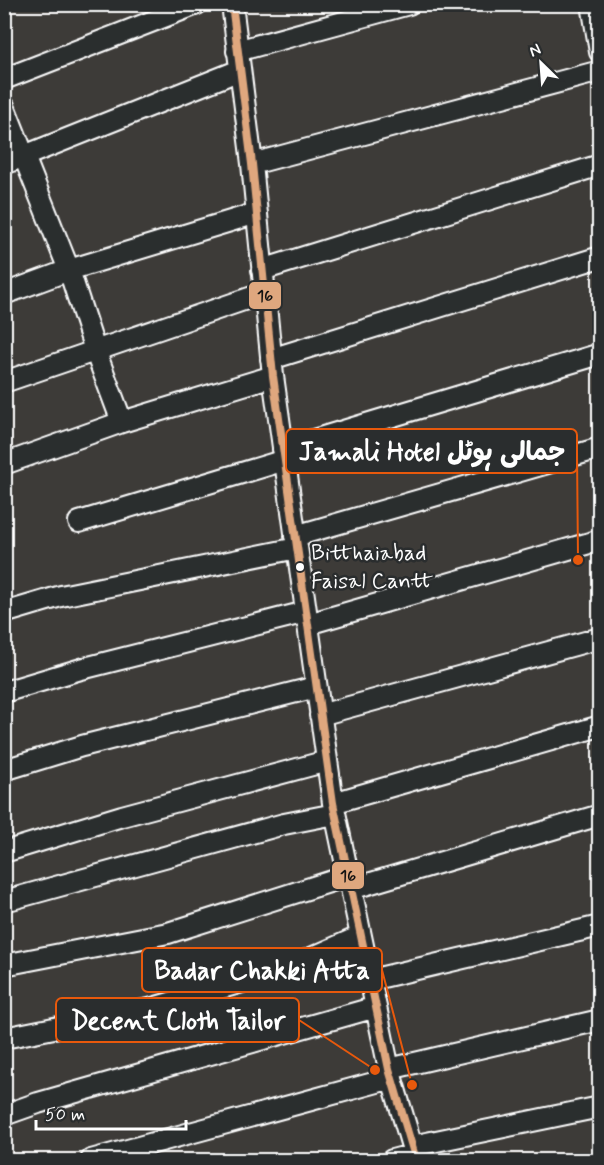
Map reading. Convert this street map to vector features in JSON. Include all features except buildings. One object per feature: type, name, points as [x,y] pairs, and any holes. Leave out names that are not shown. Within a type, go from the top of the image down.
[{"type":"street","points":[[4,79],[197,4]]},
{"type":"street","points":[[232,4],[252,164],[272,368],[334,808],[391,1074],[414,1154]]},
{"type":"street","points":[[4,164],[239,60],[409,4]]},
{"type":"street","points":[[592,4],[599,48]]},
{"type":"street","points":[[252,164],[600,71]]},
{"type":"street","points":[[4,106],[69,270],[122,422]]},
{"type":"street","points":[[262,270],[600,165]]},
{"type":"street","points":[[4,294],[69,270],[256,213]]},
{"type":"street","points":[[4,464],[272,368],[600,257]]},
{"type":"street","points":[[4,382],[264,293]]},
{"type":"street","points":[[79,522],[600,354]]},
{"type":"street","points":[[4,613],[62,596],[296,542],[600,448]]},
{"type":"street","points":[[4,692],[81,669],[307,618],[600,540]]},
{"type":"street","points":[[320,715],[600,638]]},
{"type":"street","points":[[4,770],[82,746],[316,687]]},
{"type":"street","points":[[12,899],[284,824],[600,726]]},
{"type":"street","points":[[4,852],[122,816],[327,761]]},
{"type":"street","points":[[4,965],[168,933],[600,815]]},
{"type":"street","points":[[370,980],[600,927]]},
{"type":"street","points":[[4,1038],[160,1005],[284,970],[361,936]]},
{"type":"street","points":[[4,1115],[49,1100],[376,1007]]},
{"type":"street","points":[[91,1161],[391,1074],[600,1020]]},
{"type":"street","points":[[392,1161],[600,1107]]},
{"type":"transit line","name":"16","points":[[232,4],[252,164],[273,376],[333,803],[389,1069],[416,1160]]},
{"type":"place","name":"Jamali Hotel جمالی ہوٹل","points":[[578,560]]},
{"type":"place","name":"Bitthaiabad Faisal Cantt","points":[[300,567]]},
{"type":"place","name":"Decent Cloth Tailor","points":[[375,1070]]},
{"type":"place","name":"Badar Chakki Atta","points":[[412,1085]]}]
